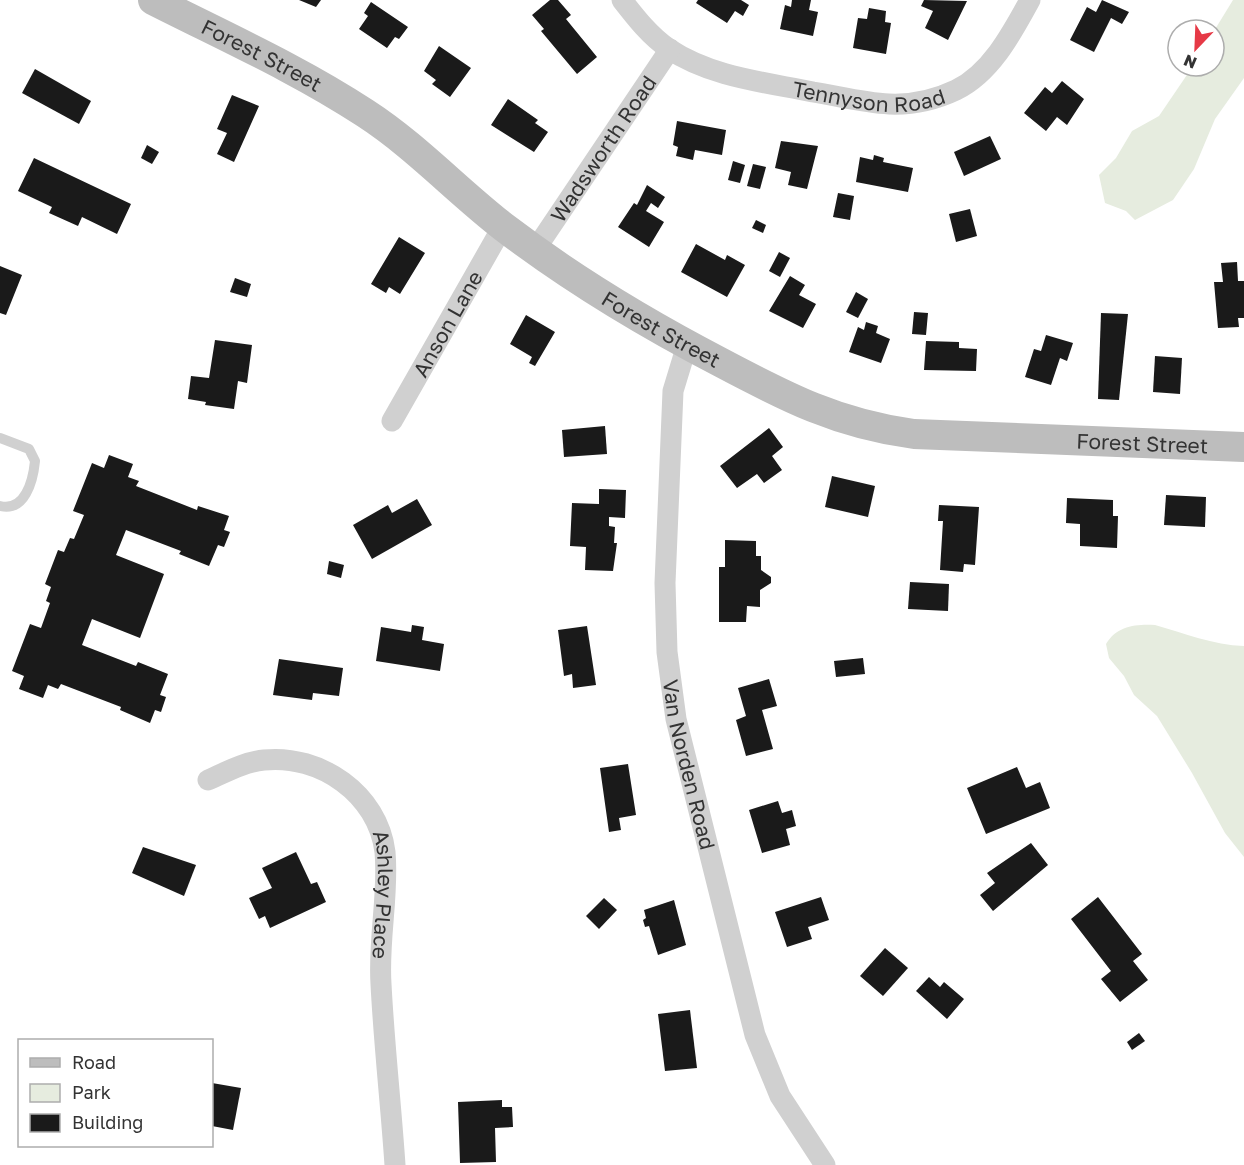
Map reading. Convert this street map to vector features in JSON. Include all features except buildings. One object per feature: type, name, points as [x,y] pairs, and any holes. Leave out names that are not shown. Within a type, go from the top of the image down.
[{"type":"street","name":"Forest Street","points":[[153,0],[274,61],[365,113],[413,149],[503,226],[614,303],[687,345],[806,406],[865,426],[936,435],[1244,447]]},
{"type":"street","name":"Tennyson Road","points":[[622,0],[654,38],[670,50],[707,68],[741,78],[867,102],[916,103],[944,95],[972,80],[996,54],[1030,0]]},
{"type":"street","name":"Wadsworth Road","points":[[536,250],[670,50]]},
{"type":"street","name":"Anson Lane","points":[[392,421],[503,226]]},
{"type":"street","name":"Van Norden Road","points":[[687,345],[673,391],[665,583],[667,652],[676,720],[754,1035],[780,1096],[825,1165]]},
{"type":"street","name":"Ashley Place","points":[[208,780],[238,766],[261,760],[283,759],[305,763],[333,774],[351,788],[366,805],[377,824],[384,845],[386,868],[380,933],[381,984],[395,1165]]},
{"type":"lane","points":[[0,438],[29,449],[35,461],[21,501],[13,507],[0,506]]},
{"type":"green space","points":[[1233,0],[1244,0],[1244,78],[1215,119],[1194,169],[1173,200],[1135,220],[1126,211],[1105,203],[1099,175],[1116,158],[1132,131],[1159,116],[1185,78],[1226,78],[1226,18],[1222,18]]},
{"type":"green space","points":[[1155,625],[1210,641],[1244,646],[1244,857],[1225,833],[1157,716],[1134,695],[1124,676],[1109,658],[1106,644],[1115,633],[1127,627]]}]
